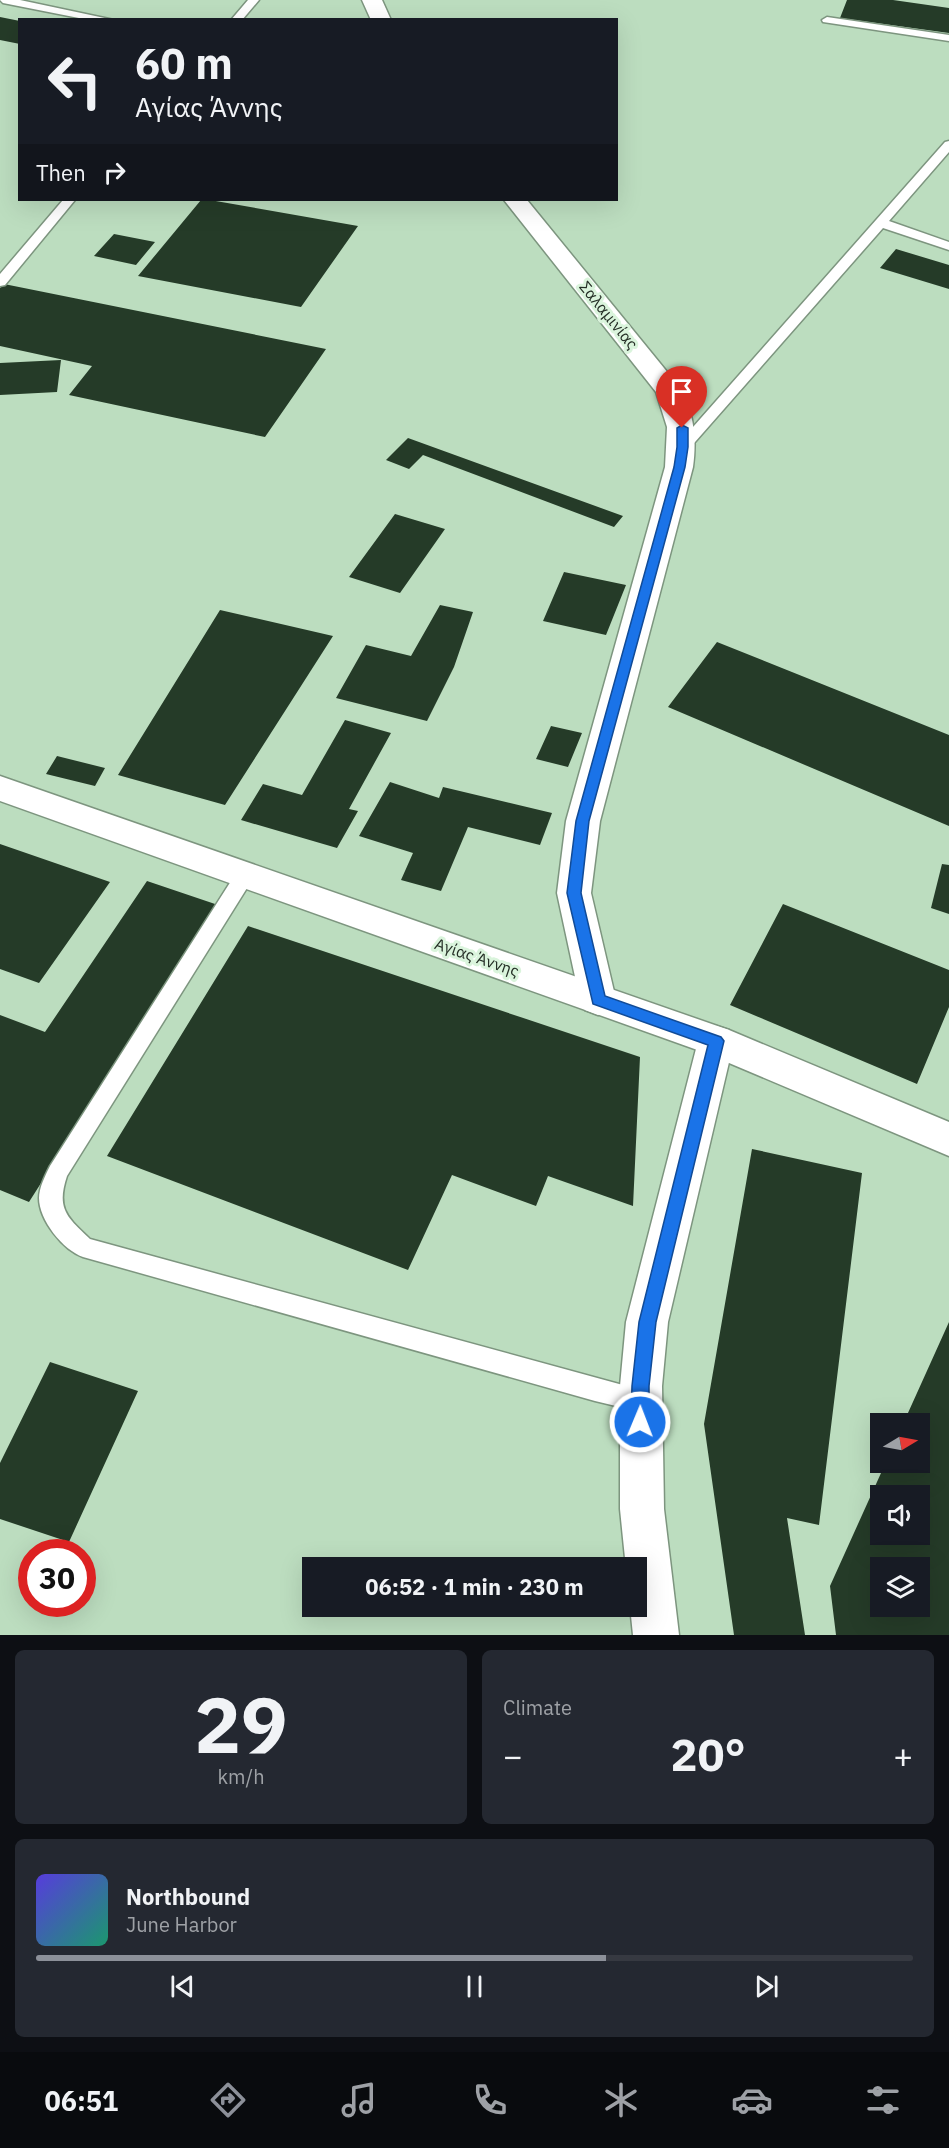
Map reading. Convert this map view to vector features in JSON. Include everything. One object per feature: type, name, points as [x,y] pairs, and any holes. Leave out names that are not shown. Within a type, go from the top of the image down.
[{"type":"street","points":[[372,0],[380,18]]},
{"type":"street","name":"Σαλαμινίας","points":[[516,201],[668,390],[678,408],[683,447],[680,467],[583,821],[574,893],[598,1000]]},
{"type":"street","name":"Αγίας Άννης","points":[[0,788],[716,1041],[949,1139]]},
{"type":"street","points":[[656,1635],[642,1509],[641,1401],[647,1322],[716,1041]]},
{"type":"lane","points":[[3,0],[98,18]]},
{"type":"lane","points":[[238,18],[254,0]]},
{"type":"lane","points":[[827,20],[949,38]]},
{"type":"lane","points":[[683,447],[949,145]]},
{"type":"lane","points":[[0,282],[68,201]]},
{"type":"lane","points":[[881,223],[949,246]]},
{"type":"lane","points":[[245,875],[57,1173],[50,1195],[52,1209],[63,1225],[82,1247],[641,1401]]},
{"type":"shaded area","points":[[0,0],[949,0],[949,1635],[0,1635]]},
{"type":"building","points":[[847,0],[893,0],[949,8],[949,33],[840,18]]},
{"type":"building","points":[[0,17],[18,21],[18,44],[0,40]]},
{"type":"building","points":[[200,201],[216,201],[358,226],[301,307],[138,276]]},
{"type":"building","points":[[114,234],[155,242],[136,265],[94,256]]},
{"type":"building","points":[[896,249],[949,265],[949,289],[880,268]]},
{"type":"building","points":[[4,284],[326,349],[265,437],[69,395],[92,366],[0,346],[0,288]]},
{"type":"building","points":[[61,360],[57,392],[0,395],[0,363]]},
{"type":"building","points":[[408,438],[623,516],[614,527],[423,455],[409,469],[386,460]]},
{"type":"building","points":[[395,514],[445,529],[400,593],[349,577]]},
{"type":"building","points":[[564,572],[626,585],[606,635],[543,621]]},
{"type":"building","points":[[440,605],[473,612],[454,667],[427,721],[336,698],[366,645],[411,656]]},
{"type":"building","points":[[220,610],[333,636],[225,805],[118,775]]},
{"type":"building","points":[[717,642],[949,735],[949,826],[668,707]]},
{"type":"building","points":[[345,720],[391,733],[349,809],[358,811],[337,848],[241,820],[263,784],[302,795]]},
{"type":"building","points":[[551,726],[582,733],[568,767],[536,759]]},
{"type":"building","points":[[57,756],[105,768],[95,786],[46,774]]},
{"type":"building","points":[[390,782],[439,798],[443,787],[552,813],[540,845],[468,827],[441,891],[401,880],[413,853],[359,836]]},
{"type":"building","points":[[0,844],[110,882],[39,983],[0,969]]},
{"type":"building","points":[[942,864],[949,865],[949,914],[931,908]]},
{"type":"building","points":[[147,881],[218,905],[29,1202],[0,1190],[0,1015],[45,1032]]},
{"type":"building","points":[[783,904],[949,970],[949,1007],[917,1084],[730,1005]]},
{"type":"building","points":[[248,926],[640,1057],[633,1206],[548,1176],[536,1206],[452,1175],[408,1270],[107,1156]]},
{"type":"building","points":[[752,1149],[862,1173],[819,1525],[787,1518],[805,1635],[734,1635],[704,1424]]},
{"type":"building","points":[[949,1322],[949,1635],[836,1635],[830,1586],[870,1497],[870,1545],[930,1545],[930,1485],[876,1485],[881,1473],[930,1473],[930,1413],[908,1413]]},
{"type":"building","points":[[50,1362],[138,1391],[70,1539],[60,1539],[0,1519],[0,1463]]},
{"type":"route","points":[[640,1422],[647,1322],[716,1041],[598,1000],[574,893],[583,821],[680,467],[683,447],[682,428]]}]
